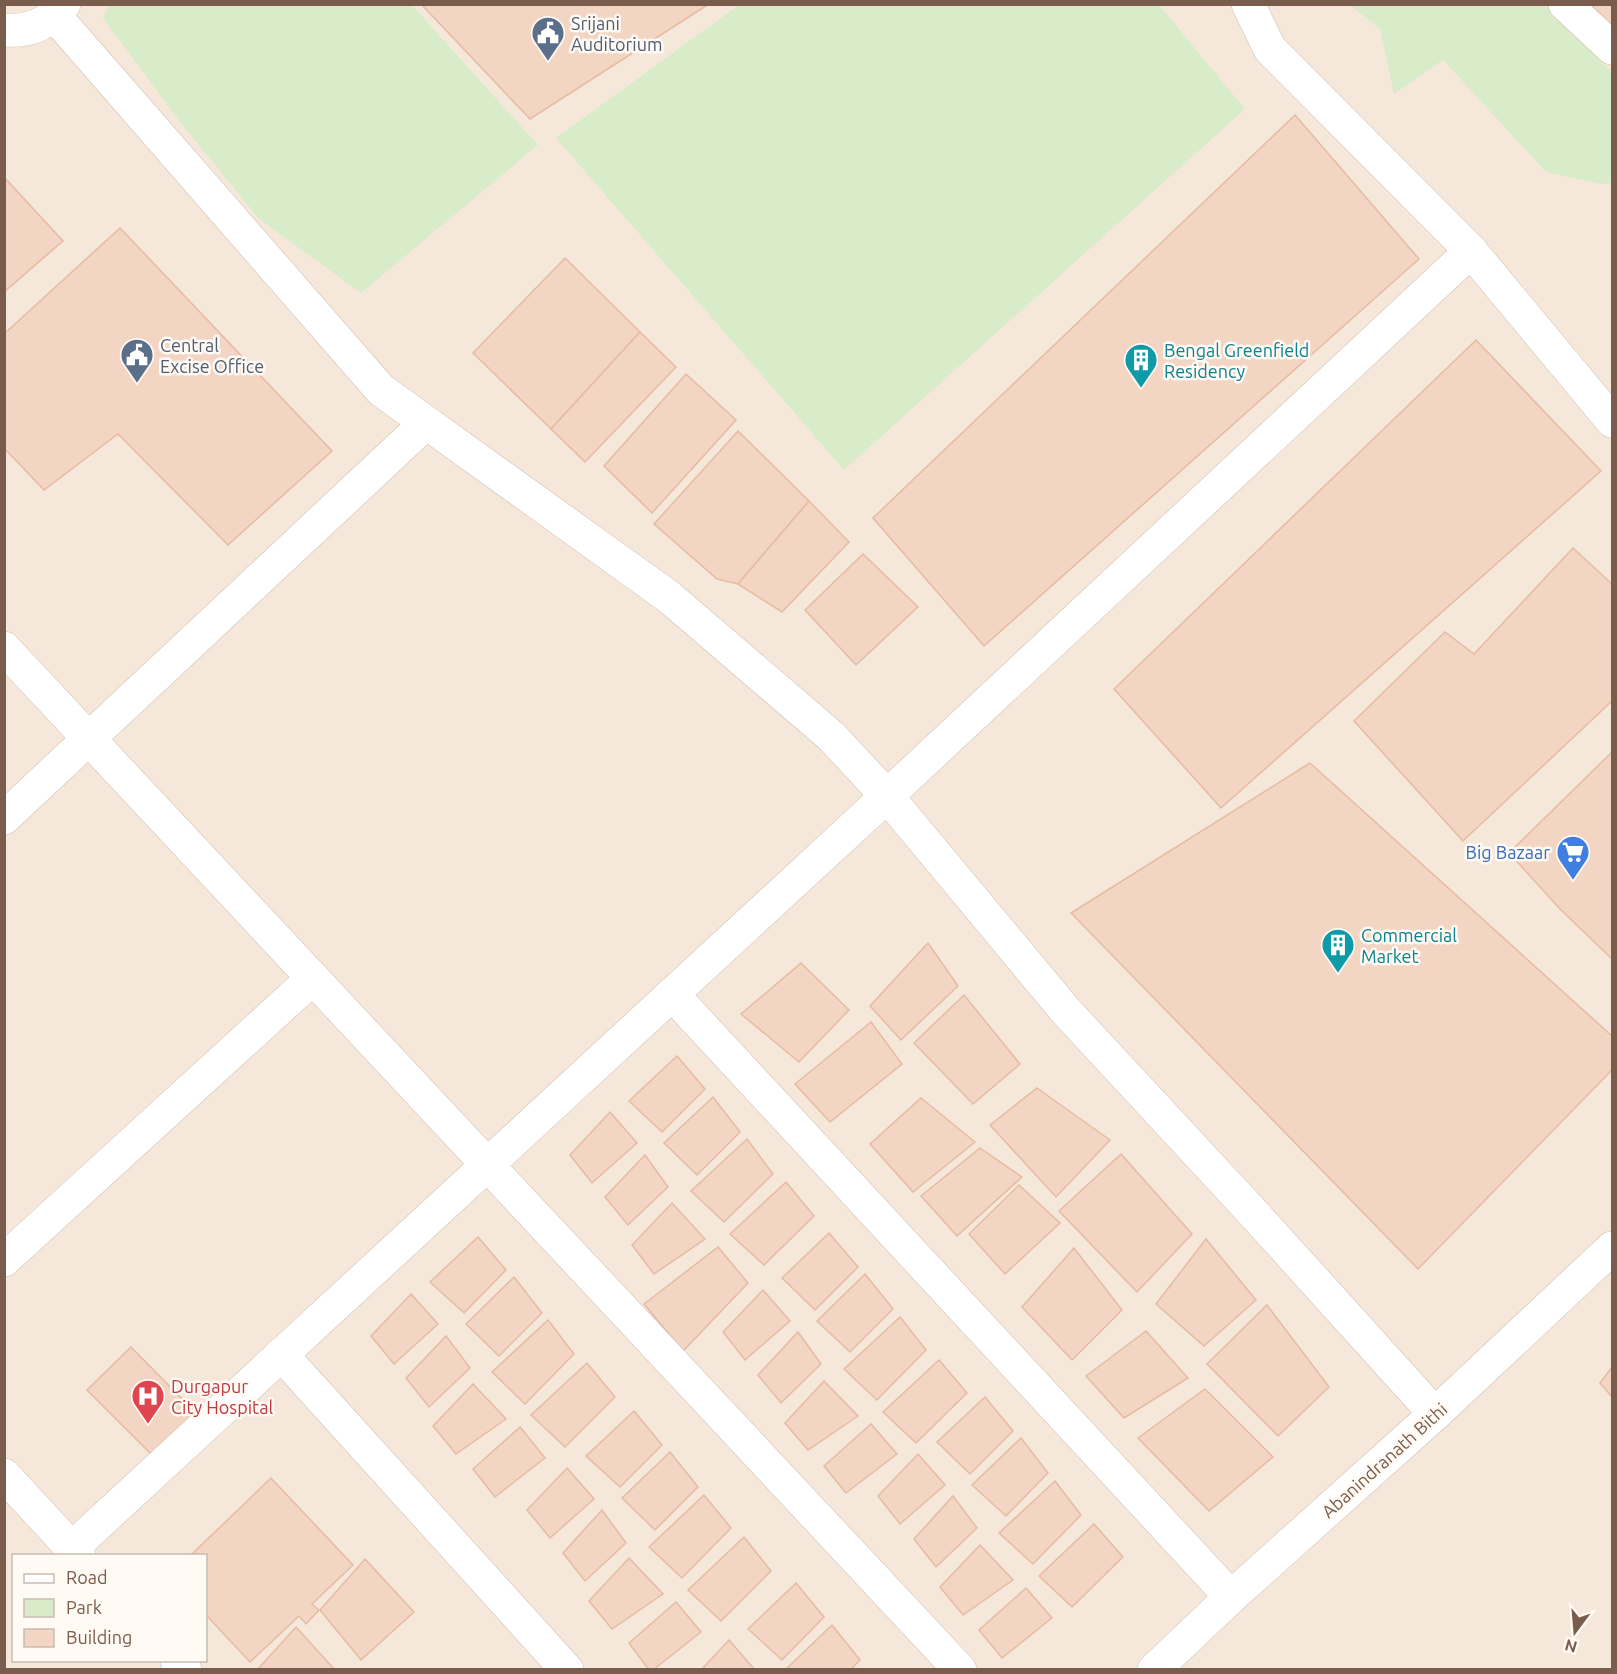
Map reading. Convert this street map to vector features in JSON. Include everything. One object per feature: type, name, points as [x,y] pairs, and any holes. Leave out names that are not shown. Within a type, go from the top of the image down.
[{"type":"street","points":[[1248,4],[1270,49],[1471,250],[1612,421]]},
{"type":"street","points":[[1565,4],[1612,48]]},
{"type":"street","points":[[4,30],[18,31],[38,26],[59,10],[381,390],[669,597],[831,736],[887,796],[1065,1010],[1248,1207],[1435,1414]]},
{"type":"street","points":[[4,1475],[76,1552],[281,1354],[887,796],[1471,250]]},
{"type":"street","points":[[4,818],[426,423]]},
{"type":"street","points":[[4,648],[960,1670]]},
{"type":"street","points":[[4,1260],[313,978]]},
{"type":"street","points":[[672,994],[1232,1597]]},
{"type":"street","name":"Abanindranath Bithi","points":[[1154,1670],[1435,1414],[1612,1248]]},
{"type":"street","points":[[281,1354],[567,1670]]},
{"type":"shaded area","points":[[5,5],[1612,5],[1612,1669],[5,1670]]},
{"type":"green space","points":[[740,4],[1159,5],[1245,109],[844,470],[556,138]]},
{"type":"green space","points":[[109,5],[412,5],[538,145],[361,293],[259,219],[180,122],[103,18]]},
{"type":"green space","points":[[1350,5],[1547,5],[1612,73],[1612,183],[1601,184],[1546,172],[1443,60],[1394,94],[1380,29]]},
{"type":"building","name":"Srijani Auditorium","points":[[421,4],[709,4],[530,119]]},
{"type":"building","points":[[1594,4],[1612,4],[1612,26],[1593,7]]},
{"type":"building","name":"Bengal Greenfield Residency","points":[[1295,115],[1419,259],[984,646],[873,518]]},
{"type":"building","points":[[4,177],[63,241],[4,292]]},
{"type":"building","name":"Central Excise Office","points":[[120,228],[332,451],[228,545],[118,434],[44,490],[4,448],[4,334]]},
{"type":"building","points":[[565,258],[640,332],[551,429],[473,353]]},
{"type":"building","points":[[640,332],[676,367],[585,462],[551,429]]},
{"type":"building","points":[[1476,340],[1601,471],[1221,808],[1114,689]]},
{"type":"building","points":[[686,374],[736,420],[652,513],[604,466]]},
{"type":"building","points":[[738,431],[809,501],[738,584],[717,579],[654,524]]},
{"type":"building","points":[[809,501],[849,542],[782,612],[738,584]]},
{"type":"building","points":[[1573,548],[1612,584],[1612,701],[1463,841],[1354,721],[1445,632],[1474,654]]},
{"type":"building","points":[[863,554],[918,607],[856,665],[805,610]]},
{"type":"building","name":"Big Bazaar","points":[[1612,752],[1612,959],[1560,909],[1509,853]]},
{"type":"building","name":"Commercial Market","points":[[1310,763],[1612,1036],[1612,1070],[1418,1269],[1071,913]]},
{"type":"building","points":[[928,943],[958,986],[901,1040],[870,1006]]},
{"type":"building","points":[[801,963],[849,1010],[799,1062],[741,1014]]},
{"type":"building","points":[[964,995],[1020,1064],[973,1104],[914,1043]]},
{"type":"building","points":[[871,1022],[902,1064],[830,1122],[795,1084]]},
{"type":"building","points":[[677,1056],[705,1089],[662,1132],[629,1101]]},
{"type":"building","points":[[1037,1088],[1110,1140],[1056,1197],[990,1125]]},
{"type":"building","points":[[713,1097],[740,1132],[697,1175],[664,1143]]},
{"type":"building","points":[[921,1098],[975,1142],[913,1192],[870,1144]]},
{"type":"building","points":[[610,1112],[637,1143],[592,1183],[570,1155]]},
{"type":"building","points":[[747,1139],[773,1174],[724,1222],[691,1191]]},
{"type":"building","points":[[980,1148],[1022,1177],[957,1236],[921,1196]]},
{"type":"building","points":[[1121,1154],[1192,1234],[1137,1292],[1059,1211]]},
{"type":"building","points":[[645,1155],[668,1187],[628,1225],[605,1197]]},
{"type":"building","points":[[786,1182],[814,1216],[764,1265],[730,1234]]},
{"type":"building","points":[[1019,1185],[1060,1223],[1005,1274],[969,1234]]},
{"type":"building","points":[[672,1203],[705,1239],[654,1274],[632,1245]]},
{"type":"building","points":[[829,1233],[858,1267],[815,1310],[782,1278]]},
{"type":"building","points":[[478,1237],[506,1270],[464,1313],[430,1282]]},
{"type":"building","points":[[1206,1239],[1256,1300],[1204,1346],[1156,1304]]},
{"type":"building","points":[[718,1247],[748,1283],[683,1351],[644,1304]]},
{"type":"building","points":[[1074,1248],[1122,1310],[1072,1360],[1022,1307]]},
{"type":"building","points":[[865,1274],[893,1309],[850,1352],[817,1321]]},
{"type":"building","points":[[514,1277],[542,1313],[499,1356],[466,1324]]},
{"type":"building","points":[[763,1290],[790,1321],[745,1360],[723,1332]]},
{"type":"building","points":[[411,1294],[438,1324],[394,1364],[371,1336]]},
{"type":"building","points":[[1267,1305],[1329,1387],[1278,1436],[1207,1364]]},
{"type":"building","points":[[900,1317],[926,1350],[877,1400],[844,1369]]},
{"type":"building","points":[[548,1320],[574,1354],[525,1404],[492,1372]]},
{"type":"building","points":[[1146,1331],[1188,1378],[1124,1418],[1086,1376]]},
{"type":"building","points":[[798,1332],[821,1364],[781,1403],[758,1375]]},
{"type":"building","points":[[446,1336],[470,1368],[429,1407],[406,1378]]},
{"type":"building","points":[[131,1347],[195,1412],[152,1455],[87,1390]]},
{"type":"building","points":[[939,1360],[967,1393],[916,1443],[883,1412]]},
{"type":"building","points":[[587,1363],[615,1397],[565,1447],[531,1415]]},
{"type":"building","points":[[1612,1367],[1612,1397],[1600,1383]]},
{"type":"building","points":[[824,1381],[858,1416],[808,1450],[785,1423]]},
{"type":"building","points":[[473,1384],[506,1419],[456,1454],[433,1426]]},
{"type":"building","points":[[1205,1389],[1273,1457],[1209,1511],[1138,1438]]},
{"type":"building","points":[[985,1397],[1013,1431],[970,1474],[937,1442]]},
{"type":"building","points":[[634,1411],[662,1445],[620,1487],[586,1456]]},
{"type":"building","points":[[871,1424],[897,1454],[846,1493],[824,1466]]},
{"type":"building","points":[[520,1427],[545,1458],[495,1497],[473,1469]]},
{"type":"building","points":[[1021,1438],[1048,1473],[1006,1516],[972,1485]]},
{"type":"building","points":[[670,1452],[698,1487],[655,1530],[622,1498]]},
{"type":"building","points":[[918,1454],[945,1485],[900,1524],[878,1496]]},
{"type":"building","points":[[567,1468],[594,1499],[550,1538],[527,1510]]},
{"type":"building","points":[[271,1478],[353,1565],[312,1604],[319,1610],[306,1624],[299,1616],[250,1662],[207,1616],[207,1554],[192,1554]]},
{"type":"building","points":[[1055,1481],[1081,1515],[1033,1564],[999,1533]]},
{"type":"building","points":[[704,1495],[731,1528],[682,1578],[649,1547]]},
{"type":"building","points":[[953,1496],[977,1528],[936,1567],[914,1539]]},
{"type":"building","points":[[602,1510],[626,1543],[585,1581],[563,1553]]},
{"type":"building","points":[[1094,1524],[1123,1557],[1072,1607],[1039,1576]]},
{"type":"building","points":[[744,1537],[771,1571],[721,1621],[688,1590]]},
{"type":"building","points":[[980,1545],[1013,1580],[963,1615],[940,1587]]},
{"type":"building","points":[[629,1558],[663,1594],[612,1629],[589,1601]]},
{"type":"building","points":[[365,1559],[414,1612],[361,1660],[320,1610]]},
{"type":"building","points":[[796,1583],[824,1617],[782,1660],[748,1629]]},
{"type":"building","points":[[1026,1588],[1052,1618],[1002,1658],[979,1630]]},
{"type":"building","points":[[676,1602],[701,1632],[653,1670],[649,1670],[629,1643]]},
{"type":"building","points":[[832,1625],[860,1660],[850,1670],[785,1670]]},
{"type":"building","points":[[296,1627],[335,1670],[257,1670]]},
{"type":"building","points":[[729,1640],[755,1670],[701,1670]]},
{"type":"place","name":"Srijani Auditorium","points":[[548,62]]},
{"type":"place","name":"Central Excise Office","points":[[137,384]]},
{"type":"place","name":"Bengal Greenfield Residency","points":[[1141,389]]},
{"type":"place","name":"Big Bazaar","points":[[1573,881]]},
{"type":"place","name":"Commercial Market","points":[[1338,974]]},
{"type":"place","name":"Durgapur City Hospital","points":[[148,1425]]}]
